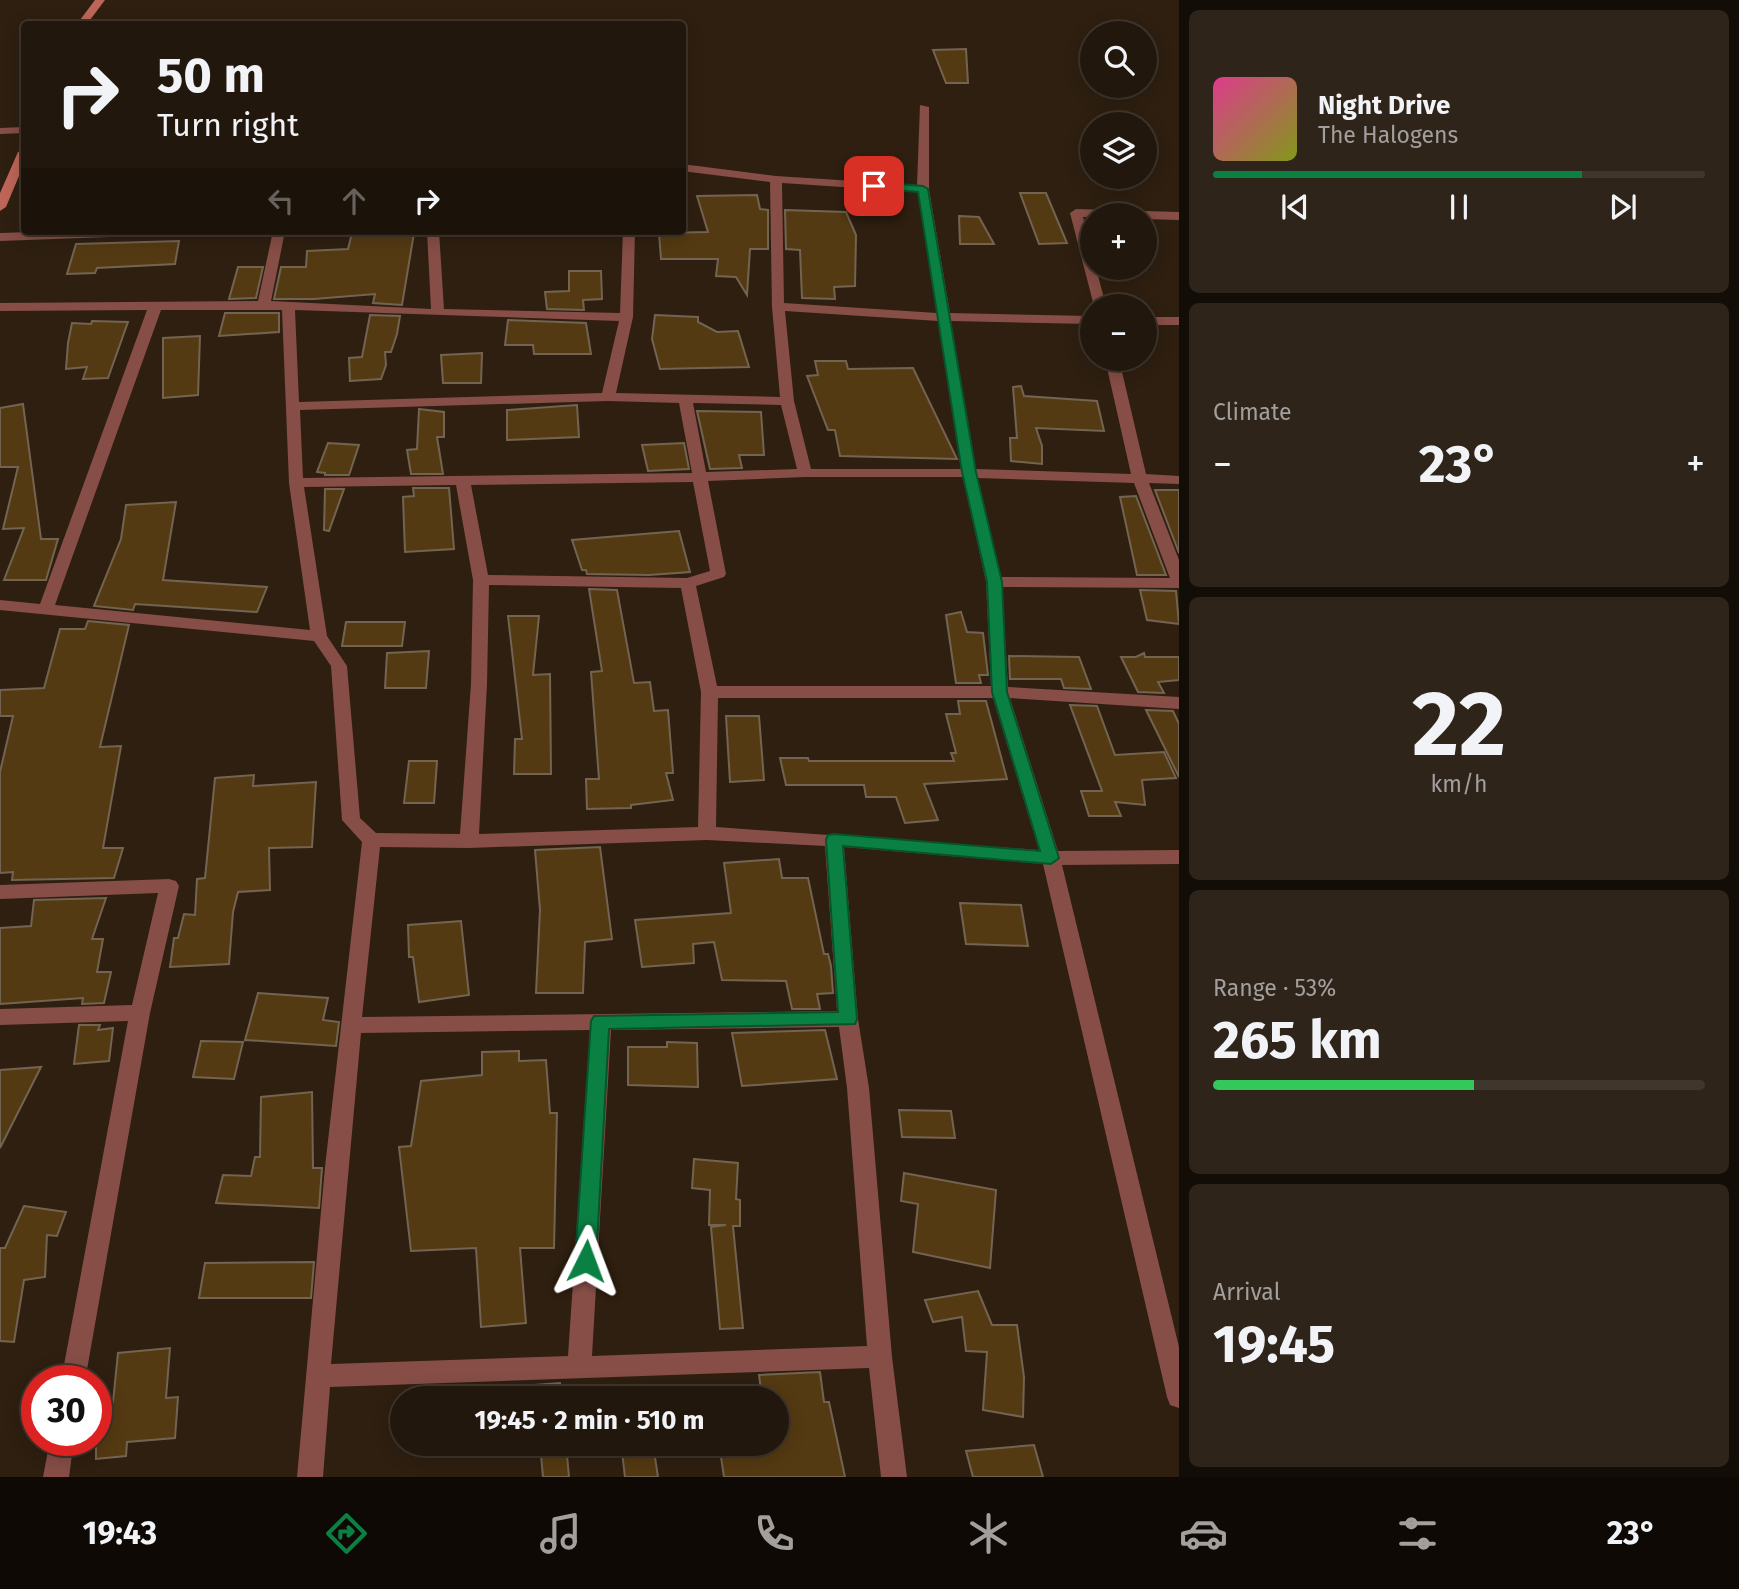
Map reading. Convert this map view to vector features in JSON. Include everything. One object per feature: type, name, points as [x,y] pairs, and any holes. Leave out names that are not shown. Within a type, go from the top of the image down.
[{"type":"street","points":[[84,21],[100,0]]},
{"type":"street","points":[[924,107],[923,189],[969,472],[994,582],[1000,692],[1051,858],[1179,1396]]},
{"type":"street","points":[[0,131],[21,131]]},
{"type":"street","points":[[0,206],[21,159]]},
{"type":"street","points":[[686,168],[776,179],[923,189]]},
{"type":"street","points":[[776,179],[778,307],[787,401],[805,472]]},
{"type":"street","points":[[1097,294],[1076,213],[1179,216]]},
{"type":"street","points":[[0,236],[28,235]]},
{"type":"street","points":[[264,305],[278,235]]},
{"type":"street","points":[[433,235],[438,313]]},
{"type":"street","points":[[608,397],[626,317],[629,235]]},
{"type":"street","points":[[0,307],[264,305],[438,313],[626,317]]},
{"type":"street","points":[[46,609],[155,307]]},
{"type":"street","points":[[288,307],[296,483],[319,636],[339,666],[351,820],[370,840],[469,841],[707,833],[834,840],[1051,858],[1179,856]]},
{"type":"street","points":[[778,307],[942,317],[1080,320]]},
{"type":"street","points":[[1157,321],[1179,321]]},
{"type":"street","points":[[994,582],[1179,582],[1140,480],[1115,371]]},
{"type":"street","points":[[293,406],[608,397],[787,401]]},
{"type":"street","points":[[481,580],[688,583],[718,574],[685,398]]},
{"type":"street","points":[[296,483],[700,477],[805,472],[969,472],[1179,480]]},
{"type":"street","points":[[463,480],[481,580],[480,684],[469,841]]},
{"type":"street","points":[[688,583],[710,692],[707,833]]},
{"type":"street","points":[[0,605],[319,636]]},
{"type":"street","points":[[710,692],[1000,692],[1179,703]]},
{"type":"street","points":[[310,1477],[317,1376],[370,840]]},
{"type":"street","points":[[834,840],[848,1019],[858,1088],[880,1357],[894,1477]]},
{"type":"street","points":[[0,892],[169,886],[140,1013],[76,1365]]},
{"type":"street","points":[[0,1017],[140,1013]]},
{"type":"street","points":[[351,1025],[848,1019]]},
{"type":"street","points":[[579,1367],[601,1021]]},
{"type":"street","points":[[317,1376],[880,1357]]},
{"type":"street","points":[[56,1477],[59,1456]]},
{"type":"building","points":[[966,49],[968,83],[946,83],[933,50]]},
{"type":"building","points":[[1020,193],[1046,193],[1067,243],[1039,244]]},
{"type":"building","points":[[757,195],[760,209],[768,210],[768,249],[750,249],[747,295],[736,277],[716,276],[718,259],[661,259],[659,235],[708,232],[697,196]]},
{"type":"building","points":[[785,210],[846,212],[856,235],[855,286],[834,287],[835,299],[802,298],[800,250],[786,249]]},
{"type":"building","points":[[959,216],[979,217],[994,244],[960,244]]},
{"type":"building","points":[[352,235],[414,235],[402,305],[373,303],[375,294],[274,299],[281,267],[306,267],[307,251],[348,249]]},
{"type":"building","points":[[179,241],[175,264],[97,268],[95,273],[67,274],[76,244]]},
{"type":"building","points":[[238,267],[263,267],[256,298],[229,299]]},
{"type":"building","points":[[569,271],[601,271],[602,299],[583,300],[584,310],[547,309],[545,292],[569,291]]},
{"type":"building","points":[[225,313],[279,313],[279,332],[219,336]]},
{"type":"building","points":[[370,315],[400,316],[397,334],[391,352],[385,352],[386,365],[381,379],[350,381],[349,358],[362,357]]},
{"type":"building","points":[[655,315],[698,317],[698,322],[717,332],[738,331],[749,367],[660,369],[652,339]]},
{"type":"building","points":[[508,320],[586,323],[591,354],[534,354],[533,345],[505,345]]},
{"type":"building","points":[[92,321],[128,322],[108,378],[83,379],[87,367],[66,369],[72,323],[91,324]]},
{"type":"building","points":[[200,336],[198,395],[163,398],[163,338]]},
{"type":"building","points":[[482,353],[481,383],[443,383],[441,355]]},
{"type":"building","points":[[815,361],[846,361],[848,369],[913,368],[957,459],[840,456],[835,430],[828,430],[807,376],[818,375]]},
{"type":"building","points":[[1021,386],[1024,396],[1097,401],[1104,431],[1036,428],[1042,446],[1042,464],[1011,461],[1010,438],[1017,438],[1013,387]]},
{"type":"building","points":[[23,404],[41,539],[58,539],[46,580],[4,580],[24,528],[3,529],[18,467],[0,467],[0,408]]},
{"type":"building","points":[[577,405],[579,437],[507,440],[507,410]]},
{"type":"building","points":[[419,409],[444,412],[444,437],[437,437],[443,474],[411,474],[407,450],[417,449]]},
{"type":"building","points":[[697,411],[761,412],[764,455],[739,455],[742,468],[710,469]]},
{"type":"building","points":[[328,443],[359,445],[349,475],[325,475],[317,472]]},
{"type":"building","points":[[684,443],[689,469],[648,471],[642,445]]},
{"type":"building","points":[[413,488],[449,488],[454,549],[405,552],[403,497],[414,496]]},
{"type":"building","points":[[325,489],[344,489],[329,531],[324,530]]},
{"type":"building","points":[[1155,490],[1179,490],[1179,553]]},
{"type":"building","points":[[1136,496],[1166,575],[1137,575],[1120,497]]},
{"type":"building","points":[[176,502],[163,580],[267,587],[257,612],[135,604],[133,610],[94,606],[121,539],[126,505]]},
{"type":"building","points":[[679,531],[690,572],[649,575],[587,574],[586,570],[582,570],[572,540]]},
{"type":"building","points":[[589,589],[617,590],[634,683],[650,682],[654,711],[668,710],[673,773],[666,773],[673,800],[631,805],[631,808],[587,809],[586,779],[599,779],[591,672],[602,671]]},
{"type":"building","points":[[1140,590],[1176,591],[1179,624],[1147,620]]},
{"type":"building","points":[[961,612],[967,632],[983,633],[988,675],[979,675],[981,683],[956,683],[946,615]]},
{"type":"building","points":[[508,616],[539,616],[533,675],[550,674],[551,774],[514,774],[515,739],[522,739]]},
{"type":"building","points":[[88,621],[129,625],[100,747],[121,746],[103,848],[123,848],[114,878],[12,880],[13,872],[0,873],[0,772],[13,716],[0,716],[0,690],[44,688],[60,629],[85,629]]},
{"type":"building","points":[[346,622],[405,622],[402,646],[342,646]]},
{"type":"building","points":[[429,651],[426,688],[385,688],[387,653]]},
{"type":"building","points":[[1144,653],[1145,657],[1179,657],[1179,680],[1158,682],[1164,693],[1138,692],[1121,657],[1136,657]]},
{"type":"building","points":[[1009,656],[1079,657],[1091,689],[1064,688],[1061,679],[1010,679]]},
{"type":"building","points":[[958,701],[986,701],[1007,779],[924,784],[938,820],[905,823],[896,797],[866,797],[864,785],[786,785],[780,758],[808,758],[809,761],[954,761],[951,753],[956,753],[946,714],[960,714]]},
{"type":"building","points":[[1070,705],[1097,706],[1115,755],[1164,752],[1176,778],[1142,780],[1145,805],[1115,802],[1121,816],[1089,816],[1081,791],[1102,791]]},
{"type":"building","points":[[1146,710],[1173,711],[1179,724],[1179,777]]},
{"type":"building","points":[[726,716],[759,716],[764,780],[730,782]]},
{"type":"building","points":[[409,761],[437,761],[434,803],[404,803]]},
{"type":"building","points":[[254,775],[253,786],[316,782],[312,847],[269,848],[270,890],[238,892],[233,912],[229,964],[170,967],[174,938],[178,938],[184,914],[195,915],[197,879],[205,878],[215,778]]},
{"type":"building","points":[[600,847],[612,939],[585,942],[583,993],[536,993],[540,910],[535,850]]},
{"type":"building","points":[[779,859],[782,878],[808,878],[824,954],[828,954],[831,966],[833,993],[817,994],[820,1009],[792,1009],[786,981],[722,980],[714,942],[693,944],[694,963],[642,967],[635,920],[731,913],[724,863]]},
{"type":"building","points":[[106,898],[92,939],[103,939],[97,972],[111,972],[104,1003],[82,1004],[83,998],[0,1004],[0,928],[31,926],[34,900]]},
{"type":"building","points":[[960,903],[1021,905],[1028,946],[966,944]]},
{"type":"building","points":[[461,921],[469,995],[419,1002],[413,957],[409,957],[408,925]]},
{"type":"building","points":[[258,993],[328,998],[323,1020],[339,1022],[336,1046],[245,1040]]},
{"type":"building","points":[[79,1025],[100,1025],[98,1030],[113,1028],[109,1061],[74,1064]]},
{"type":"building","points":[[825,1030],[837,1079],[742,1086],[732,1033]]},
{"type":"building","points":[[201,1041],[243,1042],[234,1079],[193,1077]]},
{"type":"building","points":[[667,1042],[697,1043],[698,1087],[628,1085],[628,1047],[667,1047]]},
{"type":"building","points":[[519,1051],[519,1061],[546,1060],[550,1113],[557,1113],[554,1248],[520,1248],[526,1323],[481,1327],[476,1248],[411,1251],[399,1147],[411,1146],[421,1081],[482,1075],[482,1052]]},
{"type":"building","points":[[41,1067],[0,1148],[0,1070]]},
{"type":"building","points":[[312,1092],[313,1168],[322,1168],[319,1208],[216,1203],[223,1175],[251,1176],[255,1157],[260,1157],[261,1097]]},
{"type":"building","points":[[899,1110],[951,1111],[955,1138],[902,1137]]},
{"type":"building","points":[[694,1159],[738,1163],[736,1199],[740,1200],[740,1226],[733,1226],[743,1328],[720,1329],[711,1227],[726,1225],[709,1225],[710,1190],[692,1188]]},
{"type":"building","points":[[904,1173],[996,1190],[990,1268],[913,1252],[918,1204],[901,1201]]},
{"type":"building","points":[[24,1206],[66,1212],[57,1236],[47,1235],[45,1277],[24,1280],[14,1342],[0,1341],[0,1248],[5,1248]]},
{"type":"building","points":[[314,1262],[311,1298],[199,1298],[205,1263]]},
{"type":"building","points":[[978,1291],[992,1325],[1017,1325],[1024,1377],[1023,1417],[983,1410],[987,1352],[966,1351],[962,1317],[933,1322],[925,1300]]},
{"type":"building","points":[[170,1348],[166,1398],[178,1397],[175,1438],[127,1442],[126,1456],[96,1459],[96,1456],[112,1456],[112,1402],[118,1353]]},
{"type":"building","points":[[820,1372],[824,1402],[829,1402],[845,1477],[724,1477],[721,1456],[789,1456],[789,1386],[760,1386],[759,1375]]},
{"type":"building","points":[[560,1383],[560,1386],[535,1386]]},
{"type":"building","points":[[1034,1445],[1043,1477],[973,1477],[966,1451]]},
{"type":"building","points":[[541,1456],[567,1456],[569,1477],[543,1477]]},
{"type":"building","points":[[622,1456],[655,1456],[658,1477],[625,1477]]},
{"type":"route","points":[[586,1261],[601,1021],[848,1019],[834,840],[1051,858],[1000,692],[994,582],[969,472],[923,189],[874,186]]}]
